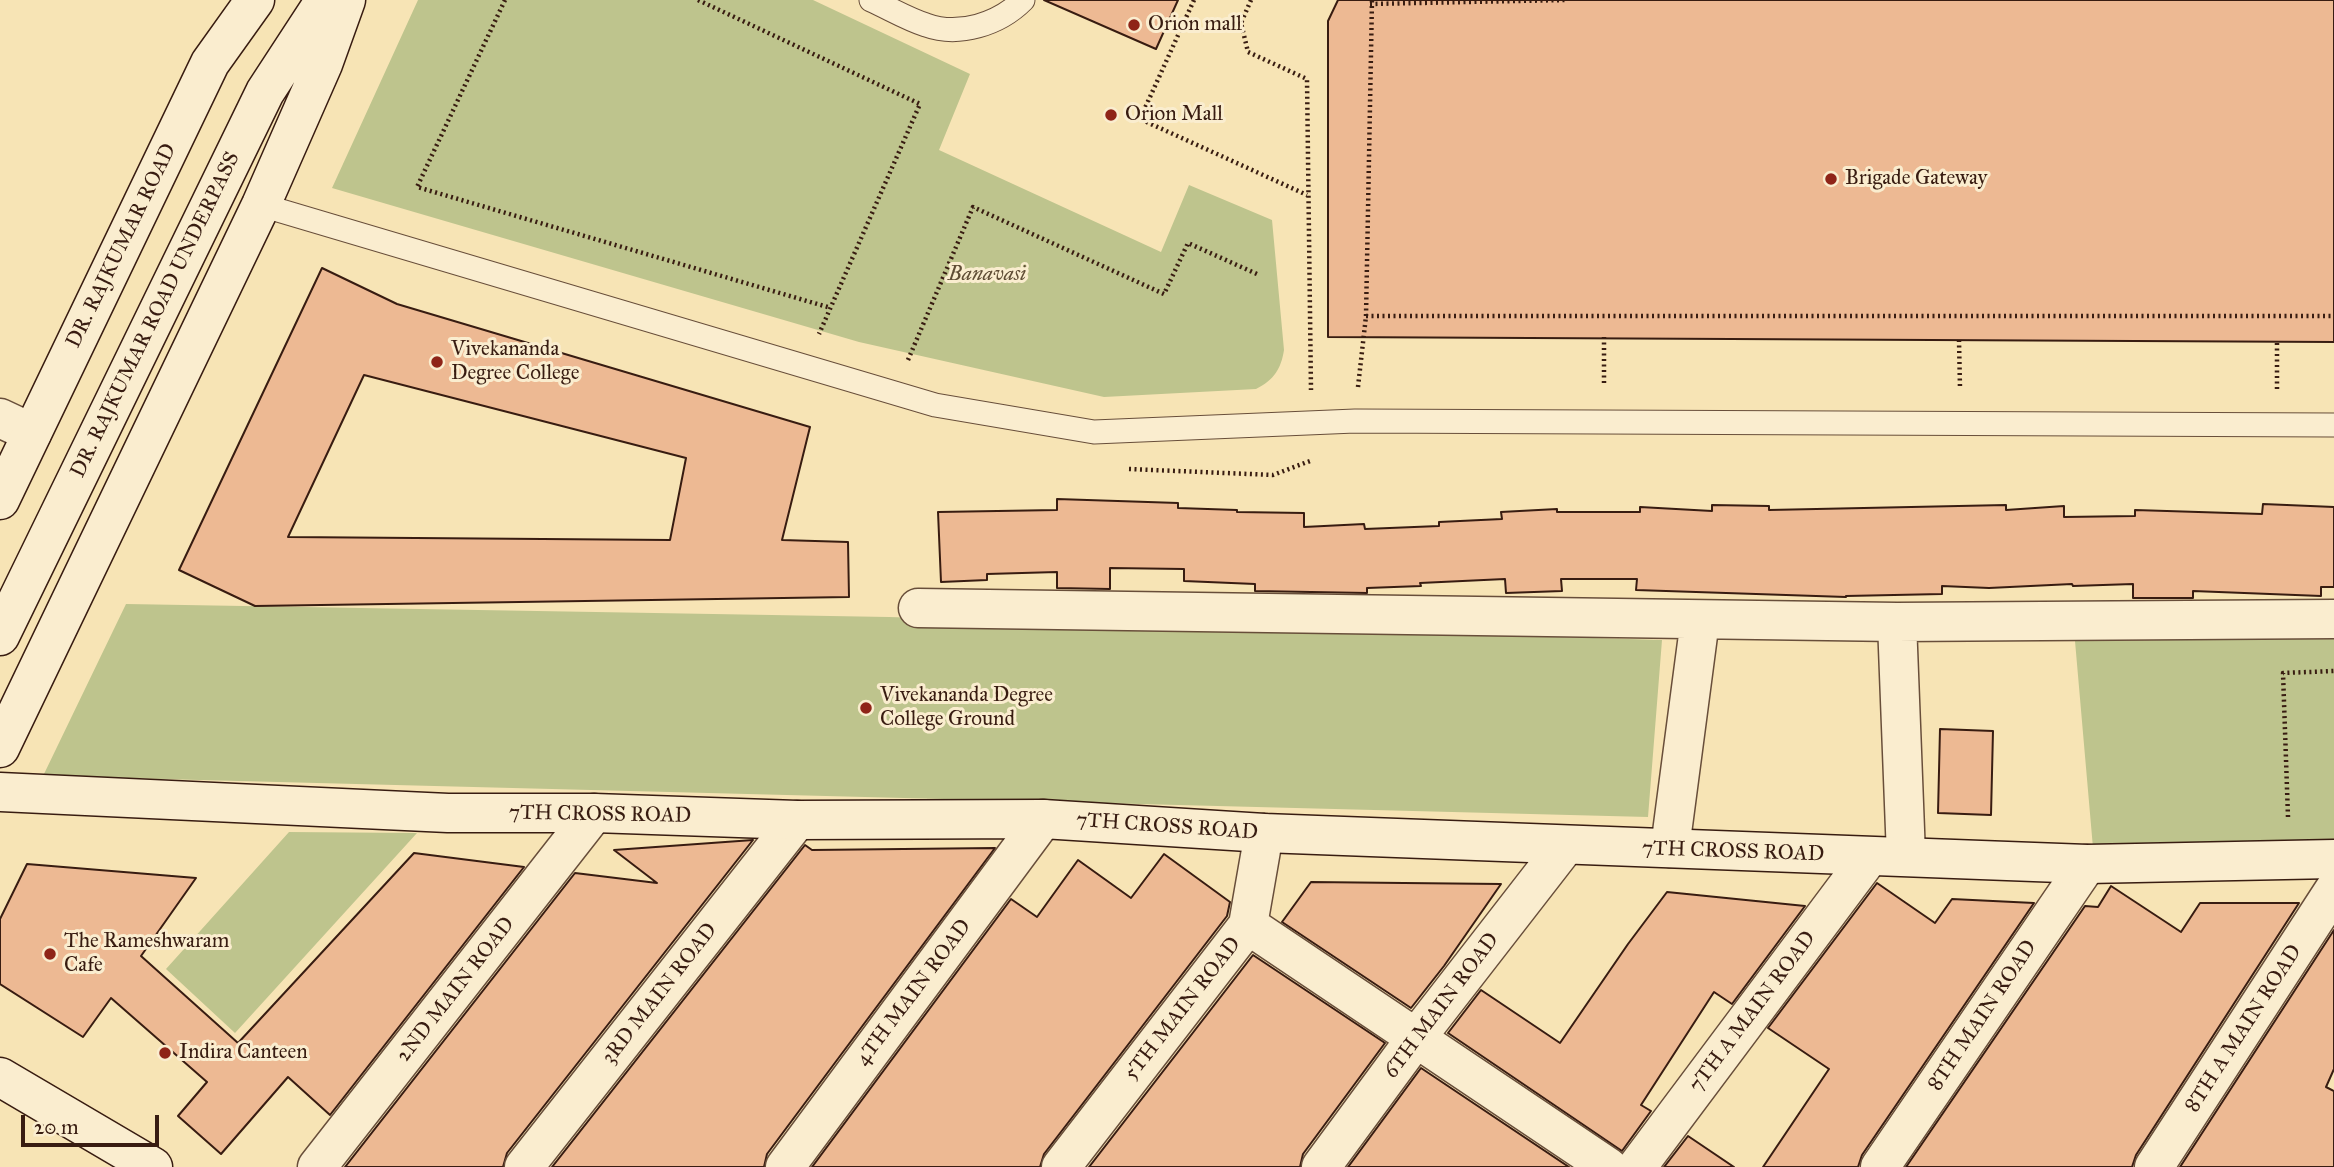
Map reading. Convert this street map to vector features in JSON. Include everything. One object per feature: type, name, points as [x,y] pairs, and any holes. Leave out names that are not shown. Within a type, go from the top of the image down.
[{"type":"street","name":"DR. RAJKUMAR ROAD","points":[[0,500],[16,425],[209,63],[256,0]]},
{"type":"street","name":"DR. RAJKUMAR ROAD UNDERPASS","points":[[0,636],[265,92],[325,0]]},
{"type":"street","points":[[0,748],[261,205],[323,64],[346,0]]},
{"type":"street","points":[[918,608],[1897,622],[2334,619]]},
{"type":"street","points":[[1670,848],[1700,620]]},
{"type":"street","points":[[1888,856],[1897,622]]},
{"type":"street","name":"7TH CROSS ROAD","points":[[0,792],[448,813],[797,820],[1043,819],[1264,834],[2087,864],[2334,859]]},
{"type":"street","name":"2ND MAIN ROAD","points":[[317,1167],[594,814]]},
{"type":"street","name":"4TH MAIN ROAD","points":[[785,1167],[1043,819]]},
{"type":"street","name":"3RD MAIN ROAD","points":[[524,1167],[797,820]]},
{"type":"street","name":"5TH MAIN ROAD","points":[[1061,1167],[1248,925],[1264,834]]},
{"type":"street","name":"6TH MAIN ROAD","points":[[1321,1167],[1416,1038],[1565,846]]},
{"type":"street","name":"7TH A MAIN ROAD","points":[[1637,1167],[1888,856]]},
{"type":"street","name":"8TH MAIN ROAD","points":[[1880,1167],[2087,864]]},
{"type":"street","name":"8TH A MAIN ROAD","points":[[2154,1167],[2334,890]]},
{"type":"street","points":[[1248,925],[1608,1167]]},
{"type":"street","points":[[0,1077],[153,1167]]},
{"type":"lane","points":[[871,0],[928,26],[947,29],[984,24],[1001,17],[1023,0]]},
{"type":"lane","points":[[261,205],[935,405],[1094,432],[1311,422],[2334,425]]},
{"type":"path","points":[[505,0],[417,187],[831,308],[920,104],[698,0]]},
{"type":"path","points":[[1194,0],[1140,119],[1307,195]]},
{"type":"path","points":[[1251,0],[1241,23],[1248,52],[1307,79],[1311,422]]},
{"type":"path","points":[[1566,0],[1371,2],[1367,316],[2334,316]]},
{"type":"path","points":[[894,393],[973,207],[1164,294],[1188,243],[1257,274]]},
{"type":"path","points":[[1604,337],[1605,422]]},
{"type":"path","points":[[1959,340],[1960,423]]},
{"type":"path","points":[[2277,341],[2277,424]]},
{"type":"path","points":[[2288,822],[2283,673],[2334,671]]},
{"type":"green space","name":"Banavasi","points":[[418,0],[813,0],[970,74],[939,150],[1161,252],[1189,185],[1272,220],[1284,350],[1281,363],[1272,378],[1256,389],[1104,397],[859,342],[332,188]]},
{"type":"green space","name":"Vivekananda Degree College Ground","points":[[126,604],[889,617],[1662,640],[1648,817],[43,776]]},
{"type":"green space","points":[[2334,638],[2334,845],[2093,848],[2075,641]]},
{"type":"green space","points":[[289,832],[417,833],[235,1033],[166,969]]},
{"type":"building","name":"Orion mall","points":[[1044,0],[1178,0],[1156,49]]},
{"type":"building","name":"Brigade Gateway","points":[[1338,0],[2334,0],[2334,342],[1328,337],[1328,21]]},
{"type":"building","points":[[322,268],[397,304],[810,427],[782,540],[848,542],[849,597],[255,606],[179,570]],"holes":[[[364,375],[686,458],[670,540],[288,537]]]},
{"type":"building","points":[[1057,499],[1178,503],[1178,508],[1304,513],[1304,527],[1364,524],[1365,529],[1439,526],[1439,522],[1502,519],[1501,512],[1557,509],[1557,512],[1640,512],[1640,507],[1712,511],[1712,505],[1769,506],[1769,510],[2006,505],[2006,510],[2064,506],[2064,517],[2135,516],[2135,510],[2262,514],[2263,504],[2334,507],[2334,587],[2321,587],[2321,596],[2193,591],[2193,598],[2133,598],[2133,584],[1989,588],[1942,586],[1942,594],[1846,597],[1636,590],[1637,579],[1561,579],[1562,591],[1506,593],[1505,579],[1367,588],[1367,593],[1255,591],[1255,584],[1184,581],[1184,569],[1110,568],[1110,589],[1057,588],[1057,572],[987,574],[987,580],[941,582],[938,512],[1057,510]]},
{"type":"building","points":[[1940,729],[1993,731],[1991,815],[1938,813]]},
{"type":"building","points":[[753,840],[507,1153],[503,1167],[345,1167],[575,873],[657,883],[614,850]]},
{"type":"building","points":[[805,845],[812,850],[995,848],[767,1154],[764,1167],[552,1167]]},
{"type":"building","points":[[414,853],[524,867],[330,1115],[288,1077],[221,1154],[178,1116],[207,1082],[111,998],[83,1037],[0,984],[0,919],[27,864],[196,878],[141,956],[238,1043]]},
{"type":"building","points":[[1164,854],[1230,902],[1227,916],[1044,1154],[1040,1167],[812,1167],[1011,899],[1037,917],[1078,860],[1131,898]]},
{"type":"building","points":[[1311,882],[1501,884],[1411,1008],[1282,922]]},
{"type":"building","points":[[1877,883],[1935,923],[1952,899],[2034,903],[1862,1155],[1858,1167],[1763,1167],[1829,1069],[1768,1028]]},
{"type":"building","points":[[2111,886],[2181,932],[2200,903],[2299,903],[2136,1155],[2132,1167],[1906,1167],[2085,906],[2098,907]]},
{"type":"building","points":[[1667,892],[1805,906],[1732,1004],[1714,992],[1641,1105],[1651,1111],[1622,1151],[1448,1033],[1481,990],[1560,1043]]},
{"type":"building","points":[[2334,930],[2334,1069],[2326,1087],[2334,1091],[2334,1167],[2180,1167]]},
{"type":"building","points":[[1253,955],[1385,1043],[1303,1154],[1300,1167],[1089,1167]]},
{"type":"building","points":[[1421,1068],[1569,1167],[1348,1167]]},
{"type":"building","points":[[1688,1136],[1734,1167],[1664,1167]]},
{"type":"place","name":"Orion mall","points":[[1134,25]]},
{"type":"place","name":"Orion Mall","points":[[1111,115]]},
{"type":"place","name":"Brigade Gateway","points":[[1831,179]]},
{"type":"place","name":"Vivekananda Degree College","points":[[437,362]]},
{"type":"place","name":"Vivekananda Degree College Ground","points":[[866,708]]},
{"type":"place","name":"The Rameshwaram Cafe","points":[[50,954]]},
{"type":"place","name":"Indira Canteen","points":[[165,1053]]}]
